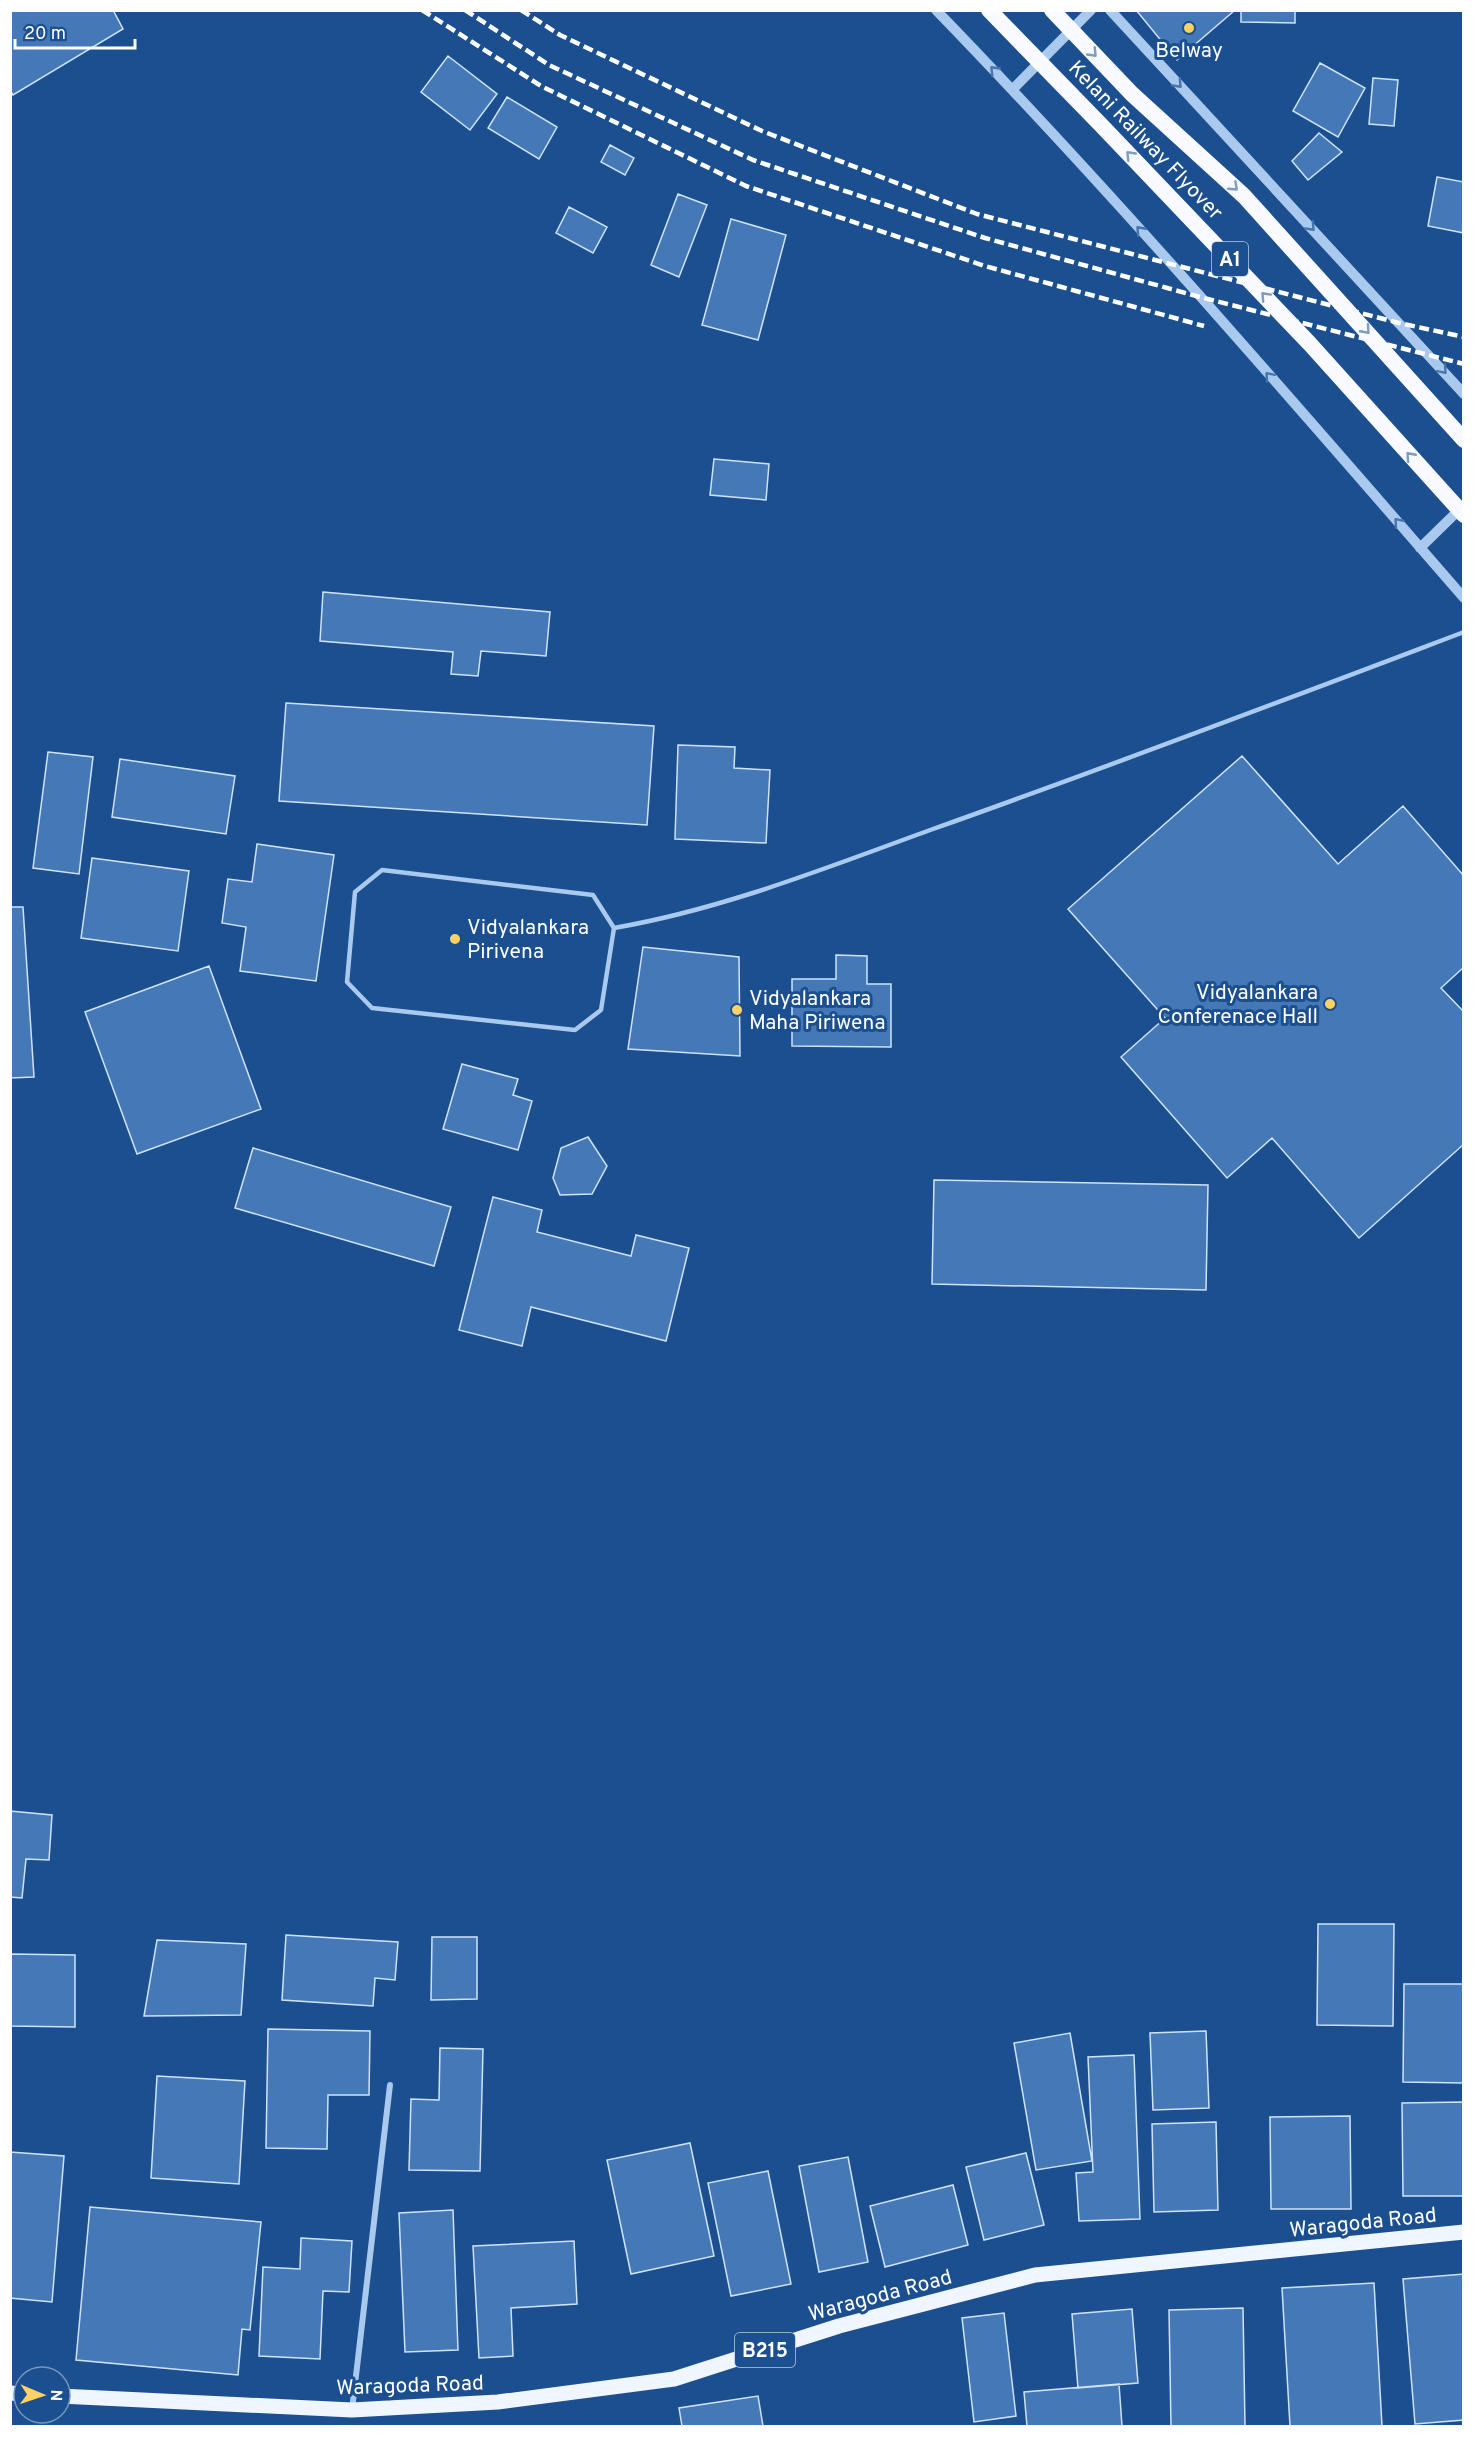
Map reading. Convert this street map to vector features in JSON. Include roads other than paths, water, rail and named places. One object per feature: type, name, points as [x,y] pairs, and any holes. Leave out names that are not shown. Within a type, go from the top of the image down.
[{"type":"highway","name":"Kelani Railway Flyover","points":[[989,10],[1310,344],[1464,515]]},
{"type":"highway","name":"Kelani Railway Flyover","points":[[1052,10],[1132,94],[1244,196],[1464,440]]},
{"type":"main road","name":"Waragoda Road","points":[[72,2397],[352,2410],[498,2402],[674,2379],[839,2326],[1035,2275],[1464,2232]]},
{"type":"street","points":[[936,10],[1012,89],[1200,297],[1464,598]]},
{"type":"street","points":[[1012,89],[1091,10]]},
{"type":"street","points":[[1110,10],[1464,394]]},
{"type":"street","points":[[1420,548],[1464,506]]},
{"type":"street","points":[[352,2410],[390,2085]]},
{"type":"lane","points":[[614,928],[735,899],[801,877],[1084,775],[1464,632]]},
{"type":"lane","points":[[382,870],[593,896],[614,928],[601,1010],[575,1030],[372,1008],[347,982],[355,892],[382,870]]},
{"type":"railway","points":[[422,10],[541,86],[746,186],[985,266],[1204,326]]},
{"type":"railway","points":[[465,10],[549,65],[753,160],[985,238],[1200,297],[1464,364]]},
{"type":"railway","points":[[521,10],[560,35],[762,131],[977,214],[1399,323],[1464,337]]},
{"type":"place","name":"Belway","points":[[1189,28]]},
{"type":"place","name":"Vidyalankara Pirivena","points":[[455,939]]},
{"type":"place","name":"Vidyalankara Conferenace Hall","points":[[1330,1004]]},
{"type":"place","name":"Vidyalankara Maha Piriwena","points":[[737,1010]]}]
